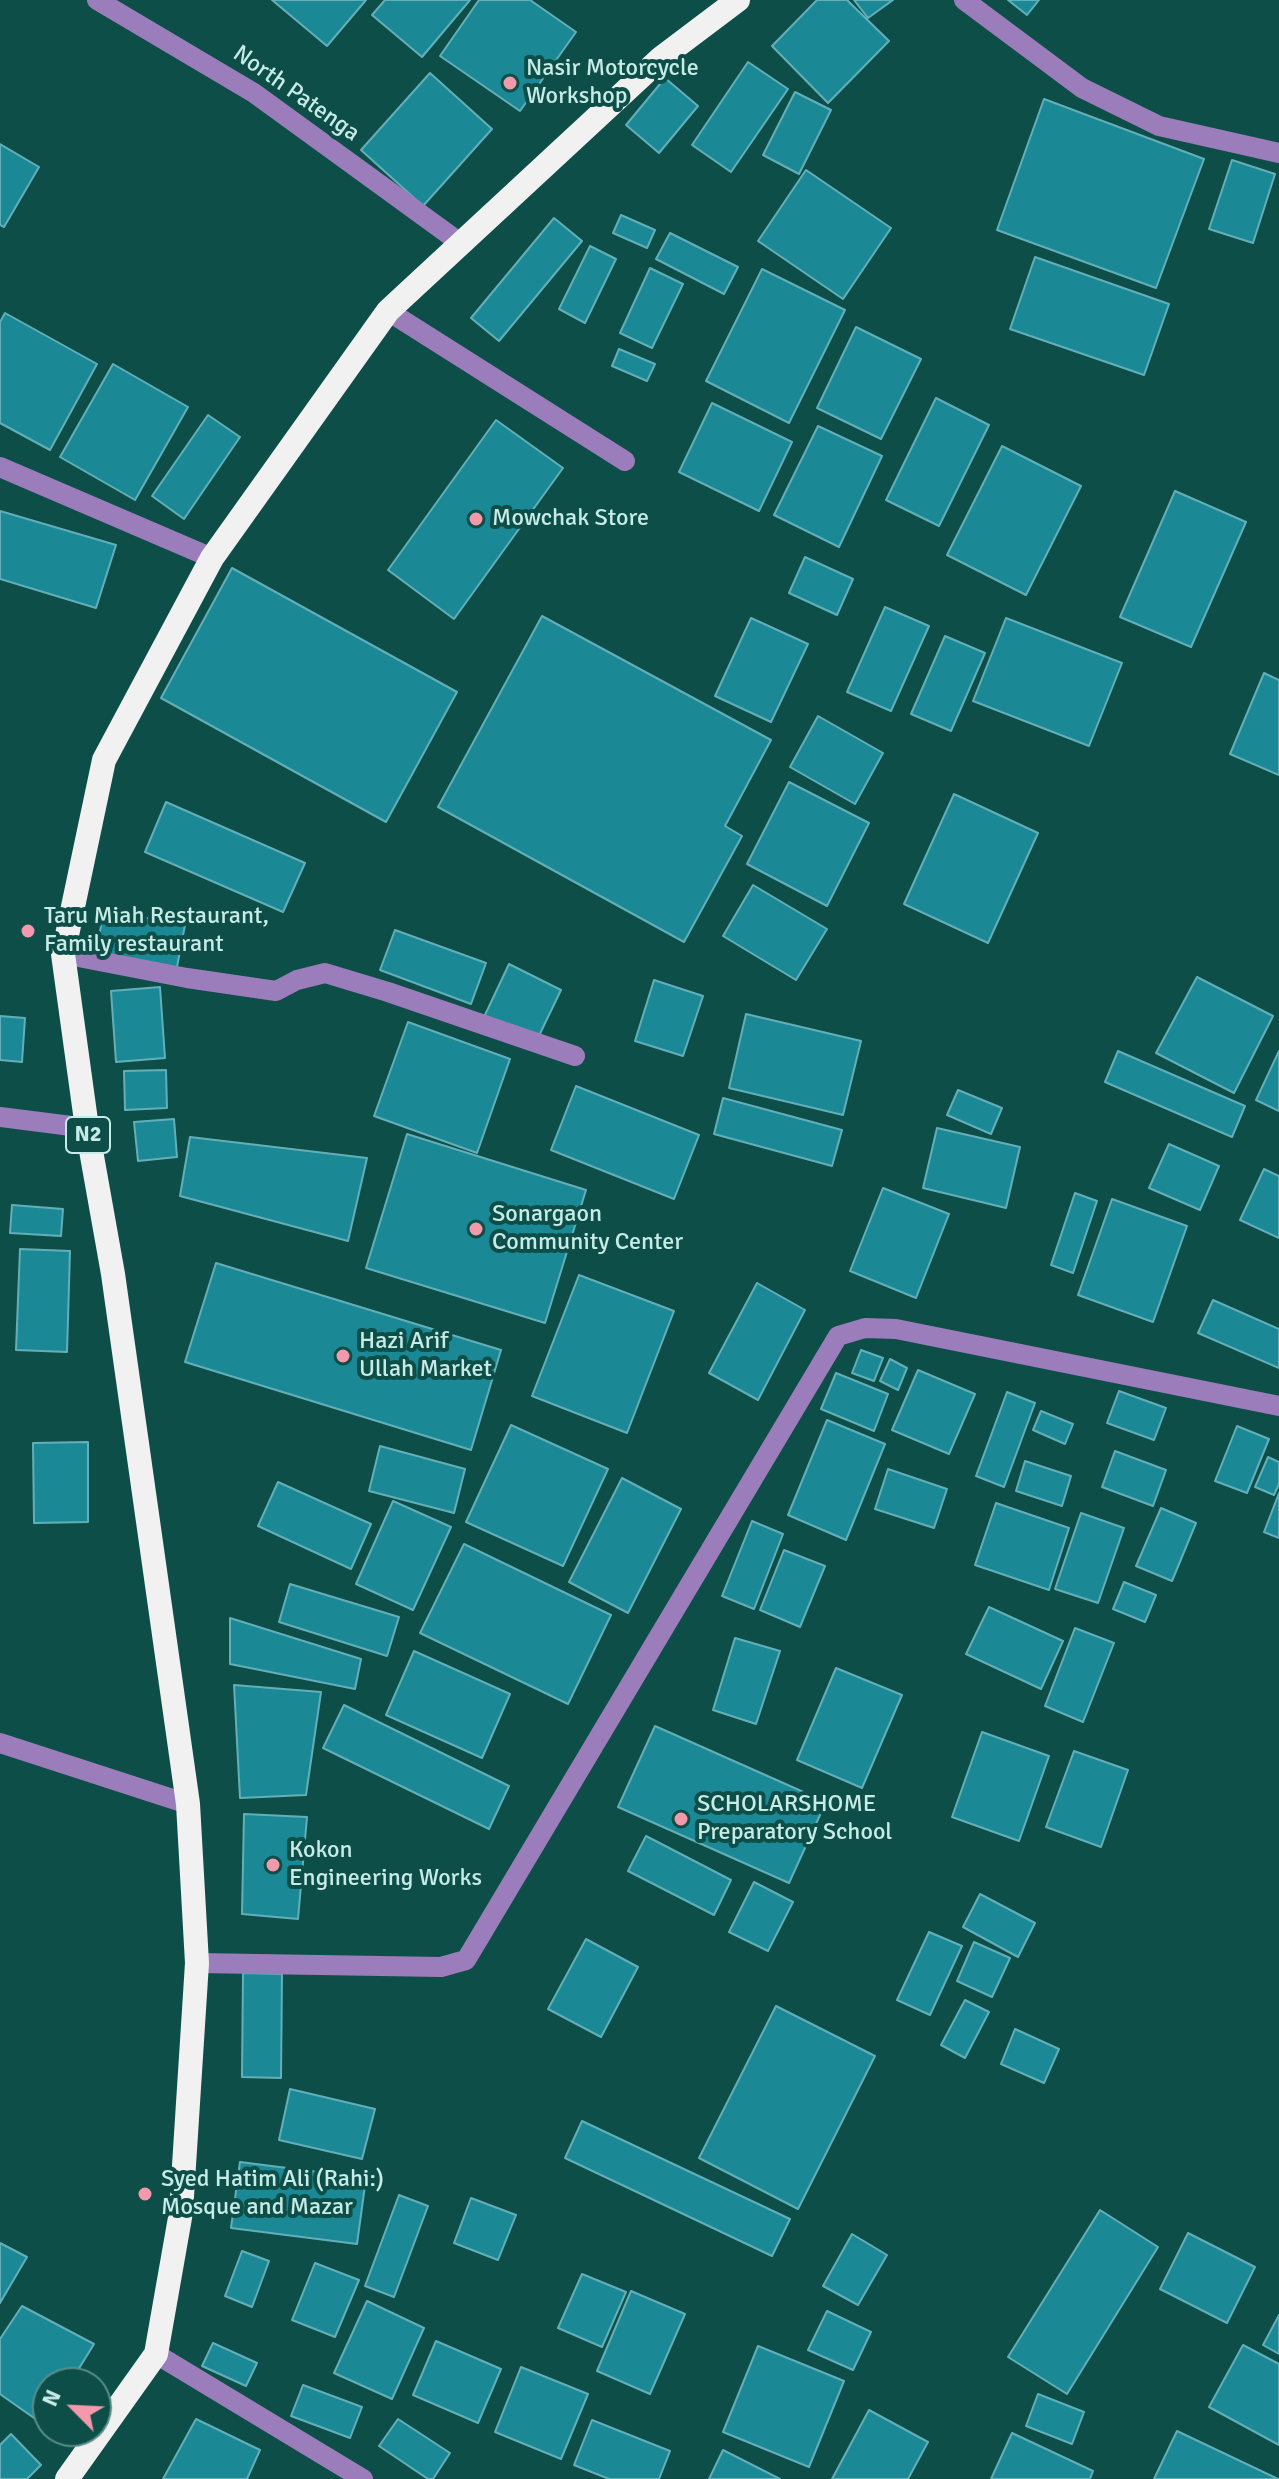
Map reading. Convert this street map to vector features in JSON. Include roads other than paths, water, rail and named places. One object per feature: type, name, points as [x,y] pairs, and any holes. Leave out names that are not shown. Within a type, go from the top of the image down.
[{"type":"highway","name":"N2","points":[[67,2479],[156,2354],[181,2212],[197,1963],[188,1804],[113,1274],[87,1128],[63,954],[104,760],[212,558],[388,311],[661,58],[738,0]]},
{"type":"street","name":"North Patenga","points":[[97,0],[254,93],[459,242]]},
{"type":"street","points":[[964,0],[1082,88],[1159,126],[1279,153]]},
{"type":"street","points":[[388,311],[625,461]]},
{"type":"street","points":[[0,467],[212,558]]},
{"type":"street","points":[[63,954],[187,978],[276,991],[297,980],[325,973],[575,1056]]},
{"type":"street","points":[[0,1117],[87,1128]]},
{"type":"street","points":[[197,1963],[441,1967],[466,1960],[838,1336],[865,1328],[896,1329],[1279,1406]]},
{"type":"street","points":[[0,1743],[188,1804]]},
{"type":"street","points":[[156,2354],[363,2479]]},
{"type":"place","name":"Nasir Motorcycle Workshop","points":[[510,83]]},
{"type":"place","name":"Mowchak Store","points":[[476,519]]},
{"type":"place","name":"Taru Miah Restaurant, Family restaurant","points":[[28,931]]},
{"type":"place","name":"Sonargaon Community Center","points":[[476,1229]]},
{"type":"place","name":"Hazi Arif Ullah Market","points":[[343,1356]]},
{"type":"place","name":"SCHOLARSHOME Preparatory School","points":[[681,1819]]},
{"type":"place","name":"Kokon Engineering Works","points":[[273,1865]]},
{"type":"place","name":"Syed Hatim Ali (Rahi:) Mosque and Mazar","points":[[145,2194]]}]
